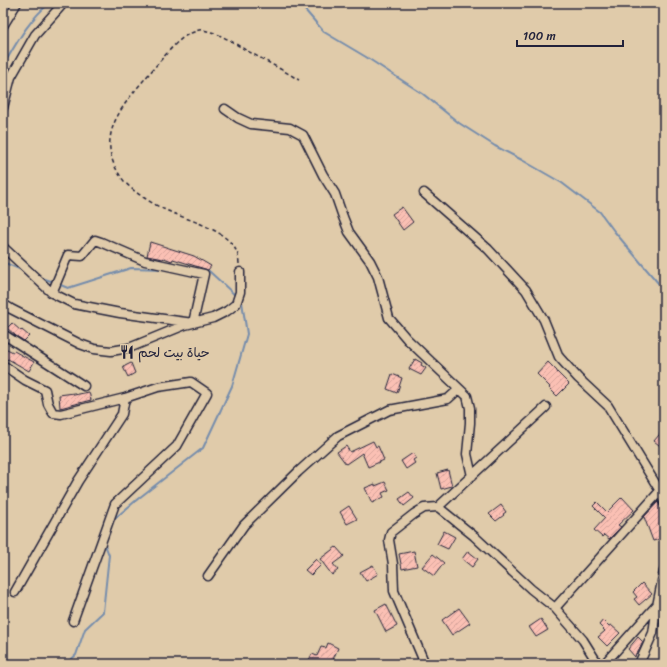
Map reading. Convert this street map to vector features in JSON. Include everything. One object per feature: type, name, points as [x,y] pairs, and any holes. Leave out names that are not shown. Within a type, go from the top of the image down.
[{"type":"street","points":[[3,26],[17,3]]},
{"type":"street","points":[[3,108],[11,77],[35,35],[61,6]]},
{"type":"street","points":[[225,109],[238,118],[251,124],[290,128],[303,135],[323,175],[335,194],[342,217],[350,232],[370,261],[378,277],[389,318],[407,339],[467,396],[470,408],[467,454],[472,476]]},
{"type":"street","points":[[424,193],[488,249],[526,290],[544,320],[560,357],[578,378],[608,406],[660,491],[664,502]]},
{"type":"street","points":[[52,293],[68,255],[82,256],[95,240],[145,261],[204,274],[193,323]]},
{"type":"street","points":[[3,247],[52,293],[74,304],[120,313],[193,323]]},
{"type":"street","points":[[3,304],[80,344],[94,349],[111,351],[129,348],[185,325],[213,318],[227,311],[236,304],[240,292],[240,272]]},
{"type":"street","points":[[3,334],[84,386]]},
{"type":"street","points":[[3,365],[25,380],[45,390],[48,404],[53,413],[61,414],[125,398],[158,387],[191,382],[207,393],[177,446],[115,504],[73,621]]},
{"type":"street","points":[[208,576],[244,525],[298,472],[338,436],[389,410],[448,399],[459,389]]},
{"type":"street","points":[[16,592],[78,481],[122,414],[125,398]]},
{"type":"street","points":[[425,664],[394,591],[393,564],[389,540],[391,532],[424,508],[438,507],[546,407]]},
{"type":"street","points":[[555,608],[660,491]]},
{"type":"street","points":[[438,507],[474,536],[531,589],[555,608],[583,640],[598,664],[605,663],[657,606]]},
{"type":"street","points":[[639,664],[653,633],[664,571]]},
{"type":"path","points":[[240,272],[237,254],[232,245],[224,236],[207,227],[167,211],[138,194],[125,182],[117,171],[110,154],[112,128],[118,113],[172,47],[188,34],[201,30],[218,34],[299,80]]},
{"type":"building","points":[[402,207],[413,222],[403,230],[392,214]]},
{"type":"building","points":[[150,242],[194,256],[211,266],[208,270],[173,259],[172,261],[164,258],[147,256]]},
{"type":"building","points":[[12,323],[29,336],[24,341],[7,328]]},
{"type":"building","points":[[3,347],[34,362],[29,371],[8,359],[3,358]]},
{"type":"building","points":[[415,359],[422,363],[421,365],[426,368],[421,375],[409,369]]},
{"type":"building","points":[[548,362],[569,384],[557,396],[537,374]]},
{"type":"building","points":[[131,363],[135,373],[128,377],[123,367]]},
{"type":"building","points":[[392,374],[402,378],[397,393],[387,389]]},
{"type":"building","points":[[89,392],[91,400],[60,408],[59,395],[74,393],[74,395]]},
{"type":"building","points":[[664,429],[664,449],[654,441]]},
{"type":"building","points":[[373,441],[376,447],[378,446],[384,460],[368,467],[362,453],[346,464],[337,452],[346,446],[350,452]]},
{"type":"building","points":[[413,453],[416,458],[413,460],[415,463],[406,469],[401,461]]},
{"type":"building","points":[[448,470],[452,486],[441,489],[437,473]]},
{"type":"building","points":[[385,482],[389,490],[382,493],[384,497],[372,503],[365,488]]},
{"type":"building","points":[[409,492],[414,498],[404,506],[399,499]]},
{"type":"building","points":[[622,497],[634,510],[618,525],[621,527],[609,539],[604,535],[602,537],[594,530],[605,518],[593,506],[597,502],[607,512]]},
{"type":"building","points":[[658,502],[664,520],[664,538],[653,541],[644,517]]},
{"type":"building","points":[[501,505],[506,512],[496,521],[489,514]]},
{"type":"building","points":[[349,506],[357,519],[347,524],[340,512]]},
{"type":"building","points":[[444,531],[455,537],[448,549],[437,544]]},
{"type":"building","points":[[336,547],[344,556],[333,564],[338,570],[332,575],[320,559]]},
{"type":"building","points":[[414,551],[417,566],[402,569],[399,554]]},
{"type":"building","points":[[468,551],[478,559],[472,567],[462,559]]},
{"type":"building","points":[[433,554],[444,563],[434,576],[422,567]]},
{"type":"building","points":[[316,559],[321,565],[311,575],[305,570]]},
{"type":"building","points":[[373,565],[378,574],[366,581],[360,572]]},
{"type":"building","points":[[642,583],[652,594],[639,605],[634,599],[637,597],[633,592]]},
{"type":"building","points":[[386,604],[397,626],[386,632],[375,610]]},
{"type":"building","points":[[459,608],[470,623],[452,635],[442,620]]},
{"type":"building","points":[[541,619],[548,630],[536,637],[529,627]]},
{"type":"building","points":[[603,620],[620,633],[607,646],[598,637],[605,631],[599,625]]},
{"type":"building","points":[[638,637],[643,642],[635,657],[628,649]]},
{"type":"building","points":[[328,643],[338,648],[331,664],[307,664],[312,654],[317,656],[321,647],[326,648]]},
{"type":"waterway","points":[[3,66],[29,24],[42,9],[50,3]]},
{"type":"waterway","points":[[299,3],[324,32],[423,94],[459,123],[495,146],[562,183],[600,212],[614,231],[664,290]]},
{"type":"waterway","points":[[3,262],[24,271]]},
{"type":"waterway","points":[[58,284],[68,288],[131,268],[164,269]]},
{"type":"waterway","points":[[204,271],[209,271],[236,296]]},
{"type":"waterway","points":[[39,277],[54,282]]},
{"type":"waterway","points":[[114,519],[203,448],[232,386],[247,334],[242,302],[240,300]]},
{"type":"waterway","points":[[66,664],[76,655],[85,629],[103,612],[109,555],[104,542]]},
{"type":"place","name":"حياة بيت لحم","points":[[127,352]]}]
